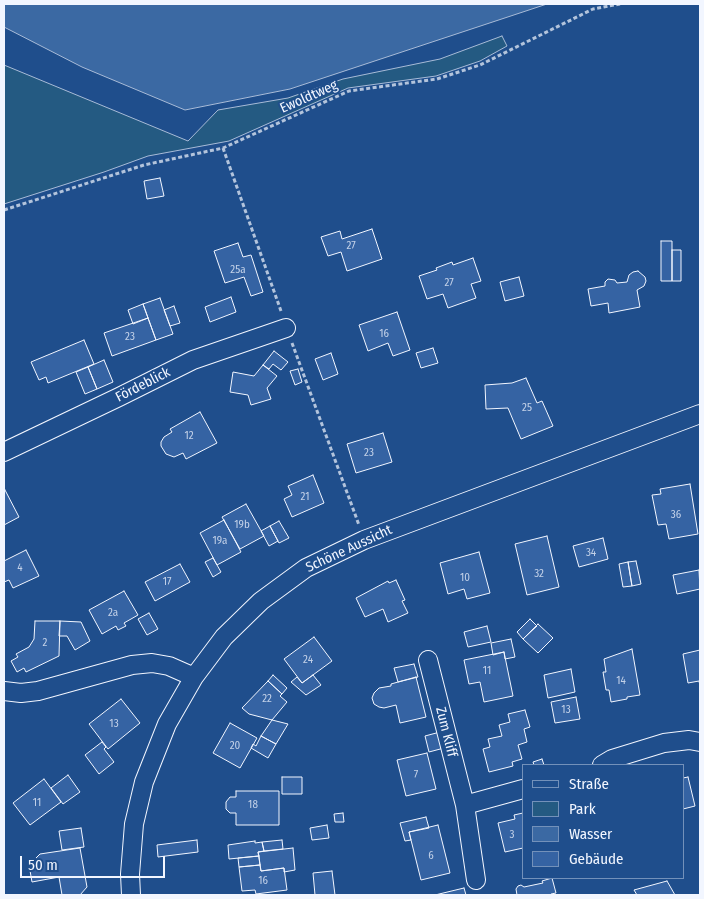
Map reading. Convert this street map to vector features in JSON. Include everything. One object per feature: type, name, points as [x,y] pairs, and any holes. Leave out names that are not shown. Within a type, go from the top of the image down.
[{"type":"street","name":"Fördeblick","points":[[4,452],[120,398],[193,360],[286,328]]},
{"type":"street","name":"Schöne Aussicht","points":[[131,895],[130,874],[134,824],[144,782],[167,724],[194,676],[224,637],[261,601],[306,568],[364,540],[700,414]]},
{"type":"street","name":"Zum Kliff","points":[[428,660],[465,805],[476,880]]},
{"type":"street","points":[[4,691],[20,693],[38,691],[139,664],[152,663],[169,666],[194,676]]},
{"type":"street","points":[[604,764],[612,759],[664,743],[689,740],[700,742]]},
{"type":"street","points":[[465,805],[522,789]]},
{"type":"path","name":"Ewoldtweg","points":[[4,210],[144,165],[223,148],[349,91],[437,80],[480,65],[593,9],[620,4]]},
{"type":"path","points":[[223,148],[286,328],[354,512]]},
{"type":"green space","points":[[502,36],[507,46],[480,61],[436,76],[348,88],[229,141],[148,156],[4,204],[4,65],[188,141],[218,110],[288,98],[343,79],[440,59]]},
{"type":"water","points":[[4,4],[547,4],[290,89],[185,110],[82,67],[4,27]]},
{"type":"building","points":[[160,178],[164,196],[147,199],[144,181]]},
{"type":"building","points":[[372,229],[382,259],[347,271],[341,252],[328,256],[321,237],[340,231],[342,239]]},
{"type":"building","points":[[661,241],[672,241],[672,281],[661,281]]},
{"type":"building","points":[[238,243],[243,257],[251,255],[263,292],[251,296],[244,277],[225,283],[214,251]]},
{"type":"building","points":[[672,250],[681,250],[681,281],[672,281]]},
{"type":"building","points":[[473,258],[481,281],[471,284],[476,298],[448,308],[443,294],[427,299],[419,276],[437,270],[436,268],[452,262],[453,265]]},
{"type":"building","points":[[638,271],[645,277],[646,281],[644,286],[637,290],[640,307],[609,313],[608,303],[591,306],[588,289],[605,286],[605,282],[608,279],[615,280],[617,283],[627,282],[629,275]]},
{"type":"building","points":[[519,277],[524,296],[505,301],[500,282]]},
{"type":"building","points":[[231,297],[236,312],[210,322],[205,307]]},
{"type":"building","points":[[160,298],[173,334],[156,340],[143,304]]},
{"type":"building","points":[[143,304],[148,318],[133,324],[128,310]]},
{"type":"building","points":[[174,306],[180,323],[170,326],[164,310]]},
{"type":"building","points":[[397,312],[410,350],[393,356],[388,343],[368,351],[359,325]]},
{"type":"building","points":[[148,318],[156,340],[112,356],[104,333]]},
{"type":"building","points":[[84,340],[94,364],[48,383],[46,377],[39,380],[31,362]]},
{"type":"building","points":[[433,348],[438,363],[421,368],[416,353]]},
{"type":"building","points":[[274,351],[288,362],[281,370],[273,364],[269,369],[263,365]]},
{"type":"building","points":[[331,353],[338,374],[323,380],[315,359]]},
{"type":"building","points":[[104,360],[113,382],[97,389],[88,367]]},
{"type":"building","points":[[263,365],[277,376],[267,388],[271,399],[251,405],[248,395],[230,392],[233,372],[254,376]]},
{"type":"building","points":[[88,367],[97,389],[85,394],[76,372]]},
{"type":"building","points":[[298,369],[302,382],[295,385],[290,371]]},
{"type":"building","points":[[526,378],[537,403],[542,401],[553,426],[521,439],[508,408],[486,409],[485,385],[512,383]]},
{"type":"building","points":[[200,412],[217,443],[186,459],[183,453],[174,457],[166,454],[161,446],[161,442],[164,437],[172,432],[170,429]]},
{"type":"building","points":[[383,433],[392,462],[356,473],[347,444]]},
{"type":"building","points":[[313,475],[324,503],[292,517],[284,499],[292,495],[288,486]]},
{"type":"building","points":[[690,484],[698,534],[669,539],[666,524],[658,525],[652,495],[661,494],[660,489]]},
{"type":"building","points":[[4,491],[19,517],[4,525]]},
{"type":"building","points":[[246,504],[264,536],[240,549],[222,517]]},
{"type":"building","points":[[224,520],[241,552],[217,565],[200,533]]},
{"type":"building","points":[[279,521],[289,538],[279,543],[270,526]]},
{"type":"building","points":[[270,526],[278,541],[269,546],[261,531]]},
{"type":"building","points":[[547,536],[559,587],[527,595],[515,544]]},
{"type":"building","points":[[603,538],[608,559],[579,567],[573,546]]},
{"type":"building","points":[[26,550],[39,576],[13,588],[9,580],[4,582],[4,561]]},
{"type":"building","points":[[479,552],[490,593],[467,599],[464,589],[448,594],[440,563]]},
{"type":"building","points":[[213,558],[221,572],[213,577],[205,562]]},
{"type":"building","points":[[636,561],[641,584],[632,586],[628,562]]},
{"type":"building","points":[[628,562],[632,586],[623,587],[619,564]]},
{"type":"building","points":[[180,564],[190,582],[155,601],[145,582]]},
{"type":"building","points":[[699,570],[700,589],[677,594],[673,575]]},
{"type":"building","points":[[396,580],[405,600],[402,601],[408,613],[388,622],[383,609],[365,617],[356,598],[388,581],[389,583]]},
{"type":"building","points":[[124,591],[138,615],[124,623],[126,626],[118,630],[116,626],[102,634],[89,610]]},
{"type":"building","points":[[149,613],[158,629],[147,635],[138,619]]},
{"type":"building","points":[[530,619],[537,626],[523,639],[517,632]]},
{"type":"building","points":[[35,621],[60,621],[59,656],[26,672],[24,668],[17,672],[11,661],[18,657],[16,654],[29,647],[34,639]]},
{"type":"building","points":[[60,621],[81,622],[90,641],[75,650],[67,636],[59,636]]},
{"type":"building","points":[[538,624],[553,638],[538,653],[523,639]]},
{"type":"building","points":[[487,626],[491,642],[468,647],[464,632]]},
{"type":"building","points":[[314,637],[332,661],[302,683],[284,659]]},
{"type":"building","points":[[511,639],[515,657],[505,659],[504,652],[493,655],[491,643]]},
{"type":"building","points":[[632,649],[640,695],[611,702],[609,690],[606,690],[603,672],[606,672],[604,659]]},
{"type":"building","points":[[700,650],[700,686],[699,681],[688,683],[683,654]]},
{"type":"building","points":[[504,652],[513,696],[484,702],[480,682],[469,684],[464,660]]},
{"type":"building","points":[[414,664],[418,677],[398,682],[394,668]]},
{"type":"building","points":[[571,669],[575,692],[548,698],[544,675]]},
{"type":"building","points":[[273,675],[287,688],[282,694],[268,681]]},
{"type":"building","points":[[313,675],[321,685],[306,695],[291,682],[297,677],[302,683]]},
{"type":"building","points":[[416,677],[426,717],[400,723],[396,705],[384,708],[374,704],[372,698],[379,688],[391,686],[391,684]]},
{"type":"building","points":[[268,681],[282,694],[280,696],[287,702],[272,720],[249,714],[242,708]]},
{"type":"building","points":[[576,697],[580,719],[555,723],[551,702]]},
{"type":"building","points":[[121,699],[140,723],[108,749],[89,724]]},
{"type":"building","points":[[525,710],[530,727],[524,729],[527,742],[518,745],[522,759],[512,762],[513,766],[489,772],[483,749],[490,747],[488,739],[502,736],[499,725],[510,722],[508,714]]},
{"type":"building","points":[[272,720],[288,724],[276,744],[261,736]]},
{"type":"building","points":[[230,723],[257,738],[240,768],[213,753]]},
{"type":"building","points":[[440,732],[444,748],[429,752],[425,736]]},
{"type":"building","points":[[261,736],[276,744],[268,758],[251,748],[253,744],[256,746]]},
{"type":"building","points":[[102,742],[106,747],[104,749],[114,762],[99,774],[85,755]]},
{"type":"building","points":[[427,753],[436,789],[406,796],[397,760]]},
{"type":"building","points":[[542,759],[544,764],[534,764],[533,762]]},
{"type":"building","points":[[68,775],[80,792],[63,804],[51,788]]},
{"type":"building","points":[[282,777],[302,777],[302,794],[282,794]]},
{"type":"building","points":[[688,777],[695,806],[684,809],[684,778]]},
{"type":"building","points":[[44,779],[61,802],[30,825],[13,803]]},
{"type":"building","points":[[236,791],[279,791],[279,825],[236,825],[236,813],[230,813],[226,809],[226,802],[230,797],[236,797]]},
{"type":"building","points":[[343,813],[344,822],[335,822],[334,814]]},
{"type":"building","points":[[522,813],[522,848],[505,852],[498,823],[515,819],[514,815]]},
{"type":"building","points":[[426,817],[429,828],[409,832],[411,840],[405,841],[400,823]]},
{"type":"building","points":[[327,825],[329,838],[312,840],[310,828]]},
{"type":"building","points":[[438,825],[450,873],[421,880],[409,832]]},
{"type":"building","points":[[81,828],[84,847],[62,850],[59,831]]},
{"type":"building","points":[[197,840],[198,852],[158,857],[157,845]]},
{"type":"building","points":[[282,840],[283,849],[264,851],[262,842]]},
{"type":"building","points":[[255,841],[255,843],[262,842],[264,851],[258,852],[259,856],[229,859],[228,845]]},
{"type":"building","points":[[80,848],[87,887],[80,895],[62,895],[59,877],[32,882],[29,865],[40,854]]},
{"type":"building","points":[[293,848],[295,870],[284,872],[284,868],[261,871],[258,852]]},
{"type":"building","points":[[259,856],[260,865],[239,867],[238,858]]},
{"type":"building","points":[[260,865],[261,871],[284,868],[287,890],[256,894],[255,890],[242,891],[239,867]]},
{"type":"building","points":[[332,871],[335,895],[315,895],[313,873]]},
{"type":"building","points":[[552,879],[556,893],[551,895],[517,895],[516,889],[518,886],[524,887],[543,883],[542,881]]},
{"type":"building","points":[[667,881],[675,895],[637,895],[634,890]]},
{"type":"building","points":[[464,888],[466,895],[435,895]]}]
